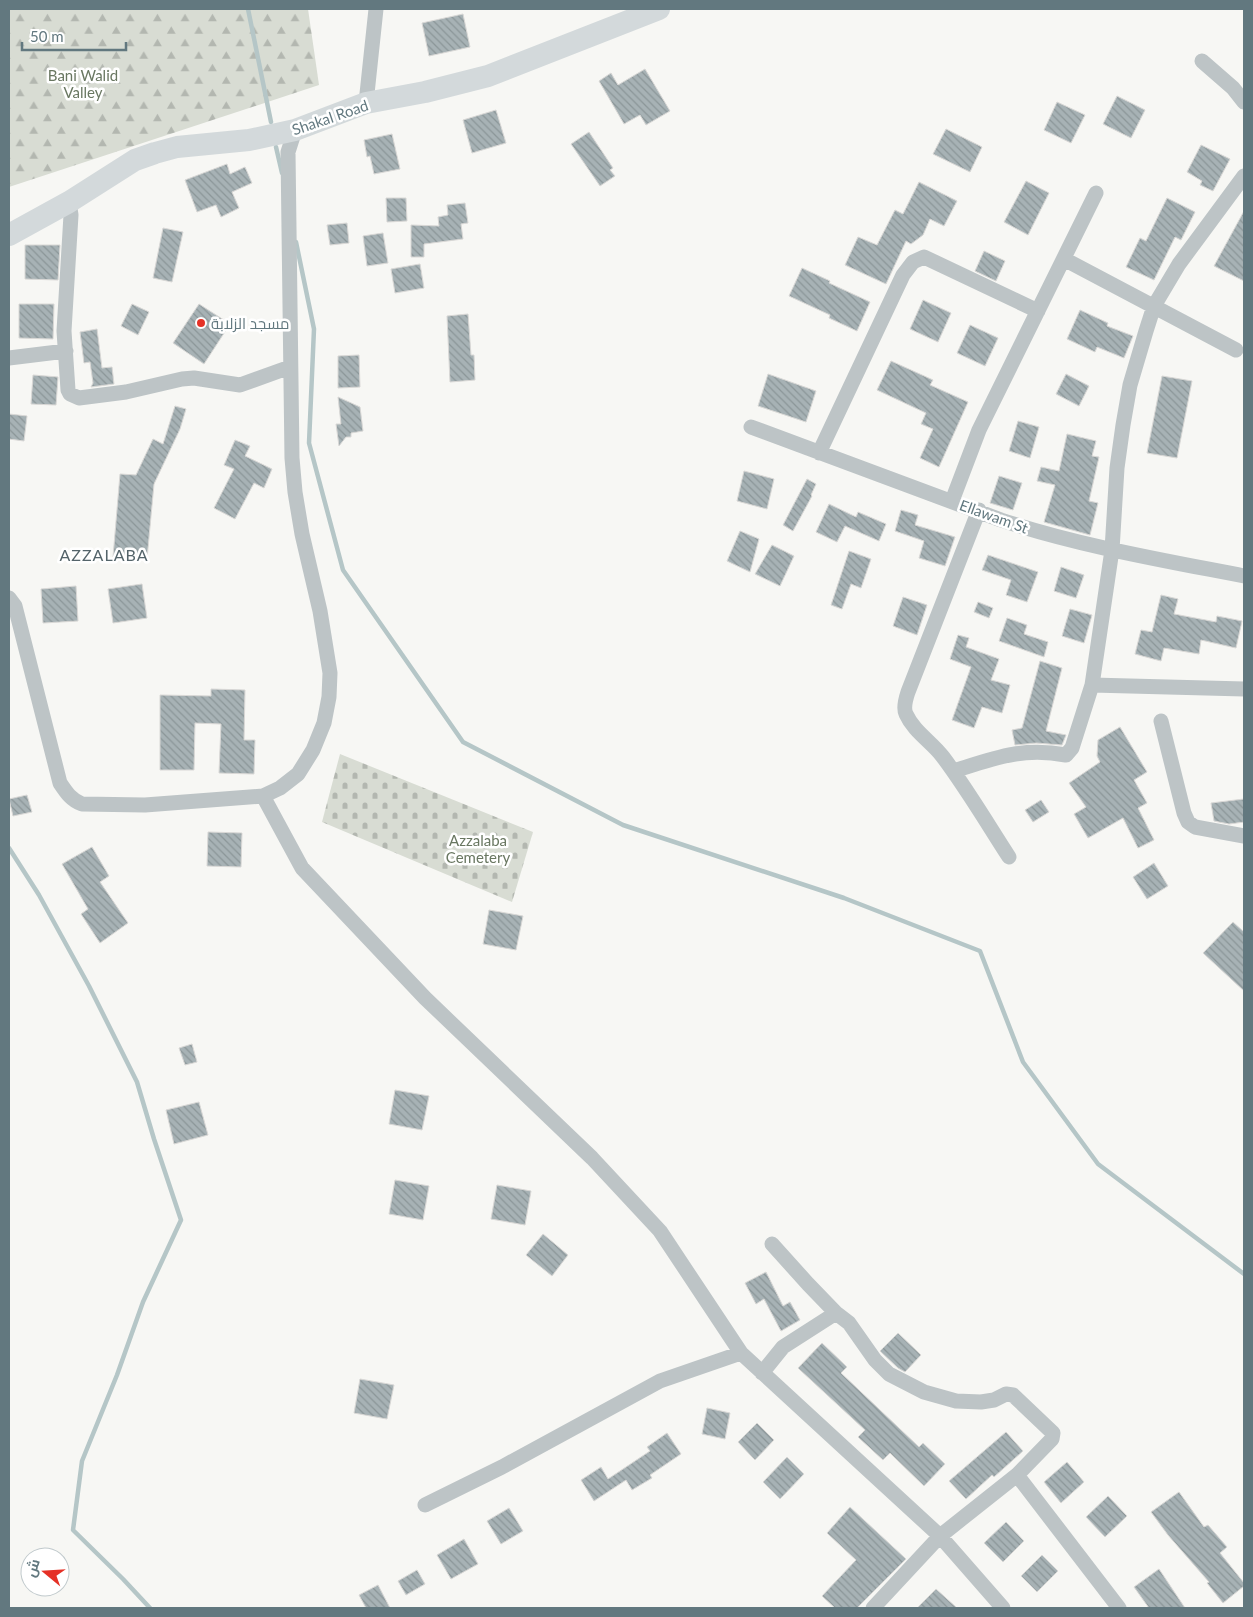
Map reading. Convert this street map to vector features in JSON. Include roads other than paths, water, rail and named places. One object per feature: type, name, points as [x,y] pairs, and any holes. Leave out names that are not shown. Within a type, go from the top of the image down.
[{"type":"main road","name":"Shakal Road","points":[[9,235],[69,202],[135,160],[155,153],[177,147],[249,140],[295,130],[366,104],[425,92],[488,76],[659,9]]},
{"type":"street","points":[[366,104],[376,9]]},
{"type":"street","points":[[1202,61],[1233,88],[1244,102]]},
{"type":"street","points":[[9,598],[14,606],[60,783],[67,794],[75,801],[82,804],[145,804],[263,796],[280,788],[298,774],[313,750],[324,723],[329,698],[330,673],[320,611],[302,534],[292,458],[288,152],[295,130]]},
{"type":"street","points":[[954,771],[1006,755],[1035,751],[1066,755],[1072,748],[1092,685],[1112,550],[1117,468],[1130,385],[1154,306],[1179,264],[1244,176]]},
{"type":"street","points":[[952,501],[980,430],[1096,193]]},
{"type":"street","points":[[69,202],[64,331],[68,390],[70,394],[79,398],[126,392],[194,378],[240,385],[290,367]]},
{"type":"street","points":[[820,453],[903,275],[913,262],[924,257],[1038,311]]},
{"type":"street","points":[[1064,259],[1236,350]]},
{"type":"street","points":[[9,358],[66,351]]},
{"type":"street","name":"Ellawam St","points":[[751,427],[979,510],[1001,520],[1041,533],[1112,550],[1244,576]]},
{"type":"street","points":[[979,510],[908,692],[904,711],[913,726],[941,754],[964,783],[1009,857]]},
{"type":"street","points":[[1092,685],[1244,689]]},
{"type":"street","points":[[1161,721],[1184,813],[1188,822],[1201,829],[1244,836]]},
{"type":"street","points":[[263,796],[302,868],[425,998],[592,1158],[660,1231],[741,1354],[940,1536],[1003,1608]]},
{"type":"street","points":[[772,1244],[836,1313],[849,1323],[875,1360],[889,1374],[924,1392],[956,1401],[981,1402],[994,1400],[1006,1394],[1017,1396],[1054,1435],[1052,1440],[1016,1475],[940,1536],[873,1608]]},
{"type":"street","points":[[762,1373],[783,1348],[836,1313]]},
{"type":"street","points":[[425,1505],[502,1467],[660,1381],[741,1354]]},
{"type":"street","points":[[1016,1475],[1119,1608]]},
{"type":"waterway","points":[[248,9],[271,122]]},
{"type":"waterway","points":[[276,147],[282,173]]},
{"type":"waterway","points":[[296,242],[314,329],[309,443],[343,570],[463,742],[623,825],[844,898],[980,951],[1023,1062],[1098,1164],[1244,1274]]},
{"type":"waterway","points":[[9,848],[39,895],[89,986],[137,1082],[181,1220],[143,1302],[117,1375],[82,1461],[73,1530],[150,1608]]},
{"type":"place","name":"مسجد الزلابة","points":[[201,323]]},
{"type":"district","name":"AZZALABA","points":[[104,554]]},
{"type":"park label","name":"Bani Walid Valley","points":[[83,84]]},
{"type":"park label","name":"Azzalaba Cemetery","points":[[478,848]]}]
